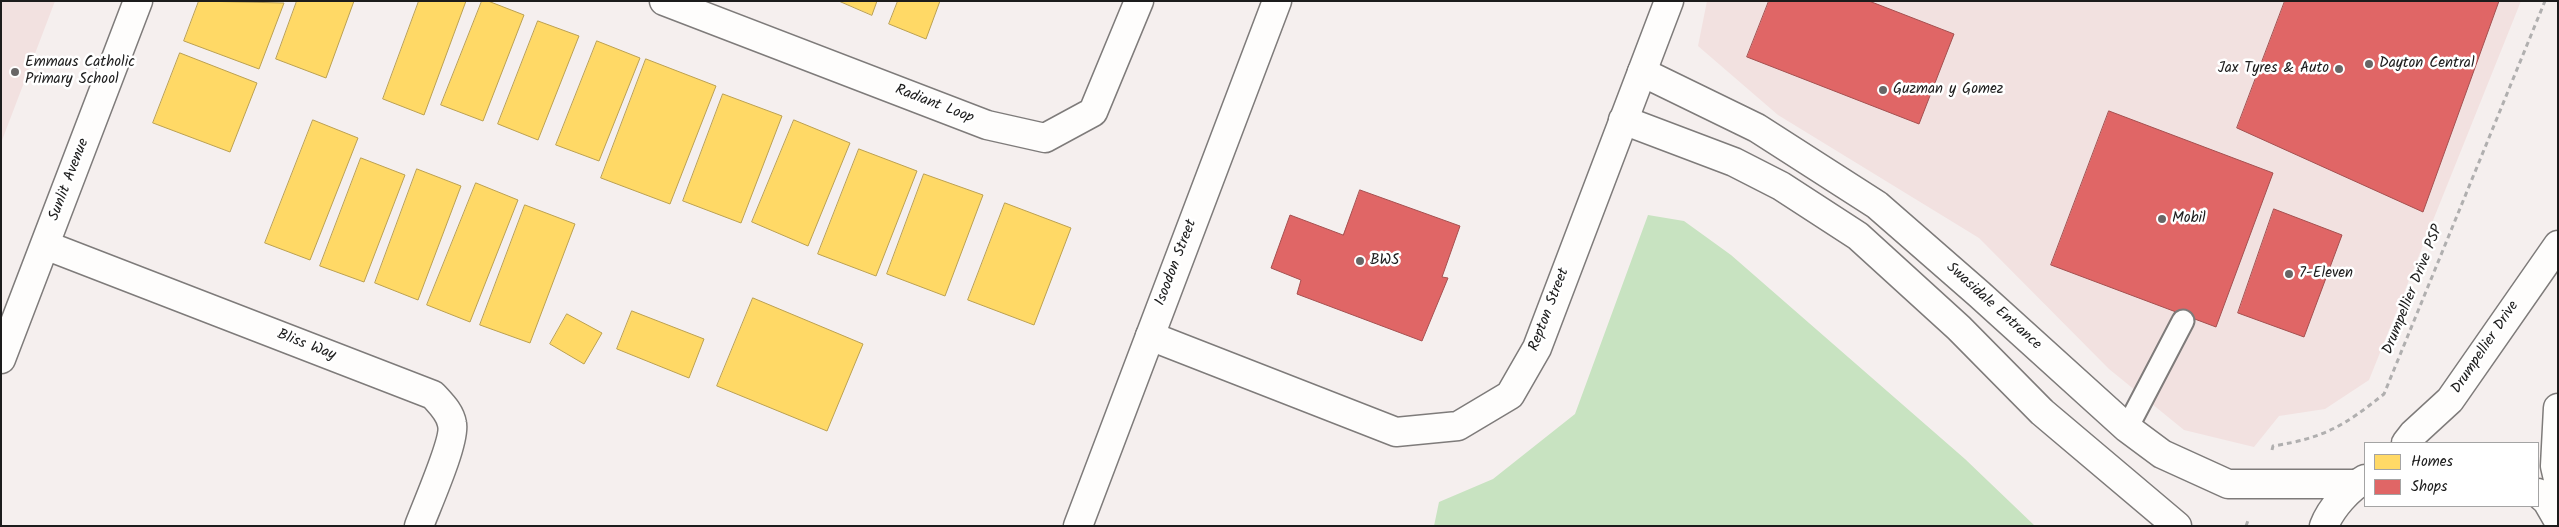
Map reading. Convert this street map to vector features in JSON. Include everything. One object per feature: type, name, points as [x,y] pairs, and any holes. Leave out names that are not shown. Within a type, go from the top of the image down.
[{"type":"street","name":"Sunlit Avenue","points":[[1,359],[138,1]]},
{"type":"street","name":"Radiant Loop","points":[[664,1],[987,125],[1046,138],[1093,112],[1138,1]]},
{"type":"street","name":"Isoodon Street","points":[[1078,526],[1277,1]]},
{"type":"street","name":"Repton Street","points":[[1150,336],[1396,432],[1458,426],[1510,395],[1538,348],[1669,1]]},
{"type":"street","name":"Swasidale Entrance","points":[[1642,72],[1757,128],[1877,205],[2127,428],[2162,454],[2228,484],[2361,481]]},
{"type":"street","points":[[1623,120],[1734,162],[1781,186],[1858,236],[1959,328],[2042,412],[2177,526]]},
{"type":"street","name":"Bliss Way","points":[[45,245],[433,395],[447,410],[453,425],[448,446],[419,526]]},
{"type":"street","name":"Drumpellier Drive","points":[[2407,442],[2450,400],[2558,245]]},
{"type":"street","points":[[2558,408],[2555,466],[2558,479]]},
{"type":"street","points":[[2324,526],[2328,517],[2361,481]]},
{"type":"street","points":[[2539,494],[2547,501],[2558,520]]},
{"type":"lane","points":[[2127,428],[2183,321]]},
{"type":"path","name":"Drumpellier Drive PSP","points":[[2246,526],[2273,446],[2308,440],[2350,422],[2384,394],[2545,1]]},
{"type":"shaded area","name":"Emmaus Catholic Primary School","points":[[1,1],[55,1],[1,143]]},
{"type":"shaded area","points":[[1707,1],[2521,1],[2369,380],[2325,409],[2279,416],[2254,447],[2184,430],[2109,369],[1979,238],[1778,115],[1698,46]]},
{"type":"green space","points":[[1648,215],[1684,221],[1731,255],[1965,459],[2035,526],[1434,526],[1439,502],[1493,479],[1575,414]]},
{"type":"building: Homes","points":[[199,1],[284,3],[259,69],[184,41]]},
{"type":"building: Homes","points":[[297,1],[354,1],[326,78],[276,59]]},
{"type":"building: Homes","points":[[419,1],[466,1],[424,115],[383,99]]},
{"type":"building: Homes","points":[[482,1],[488,1],[524,15],[483,121],[441,105]]},
{"type":"building: Homes","points":[[839,1],[877,1],[872,15]]},
{"type":"building: Homes","points":[[898,1],[940,1],[926,39],[889,24]]},
{"type":"building: Homes","points":[[538,21],[579,36],[538,140],[498,124]]},
{"type":"building: Homes","points":[[597,41],[640,58],[599,161],[556,145]]},
{"type":"building: Homes","points":[[180,53],[257,83],[230,152],[153,123]]},
{"type":"building: Homes","points":[[646,59],[716,86],[670,204],[601,178]]},
{"type":"building: Homes","points":[[723,94],[782,116],[741,223],[683,201]]},
{"type":"building: Homes","points":[[313,120],[358,138],[310,260],[265,243]]},
{"type":"building: Homes","points":[[794,120],[850,143],[808,246],[752,222]]},
{"type":"building: Homes","points":[[859,149],[917,171],[876,276],[818,254]]},
{"type":"building: Homes","points":[[361,158],[405,175],[364,282],[320,266]]},
{"type":"building: Homes","points":[[417,169],[461,186],[418,300],[375,283]]},
{"type":"building: Homes","points":[[924,174],[983,195],[945,296],[887,274]]},
{"type":"building: Homes","points":[[476,183],[518,200],[470,322],[427,305]]},
{"type":"building: Homes","points":[[1005,203],[1071,228],[1034,325],[968,300]]},
{"type":"building: Homes","points":[[525,205],[575,224],[530,343],[480,325]]},
{"type":"building: Homes","points":[[753,298],[863,344],[827,431],[717,386]]},
{"type":"building: Homes","points":[[632,311],[704,339],[689,378],[617,349]]},
{"type":"building: Homes","points":[[567,314],[602,333],[584,364],[550,344]]},
{"type":"building: Shops","name":"Guzman y Gomez","points":[[1769,1],[1869,1],[1954,34],[1919,124],[1747,57]]},
{"type":"building: Shops","name":"Dayton Central","points":[[2285,1],[2499,1],[2423,212],[2237,128]]},
{"type":"building: Shops","name":"Mobil","points":[[2109,111],[2273,173],[2216,327],[2051,265]]},
{"type":"building: Shops","name":"BWS","points":[[1360,190],[1460,226],[1442,277],[1448,278],[1422,341],[1297,294],[1301,280],[1271,268],[1290,215],[1343,235]]},
{"type":"building: Shops","name":"7-Eleven","points":[[2274,209],[2342,235],[2304,337],[2238,313]]},
{"type":"place","name":"Dayton Central","points":[[2369,64]]},
{"type":"place","name":"Jax Tyres & Auto","points":[[2339,69]]},
{"type":"place","name":"Emmaus Catholic Primary School","points":[[15,72]]},
{"type":"place","name":"Guzman y Gomez","points":[[1883,90]]},
{"type":"place","name":"Mobil","points":[[2162,219]]},
{"type":"place","name":"BWS","points":[[1360,261]]},
{"type":"place","name":"7-Eleven","points":[[2289,274]]}]
